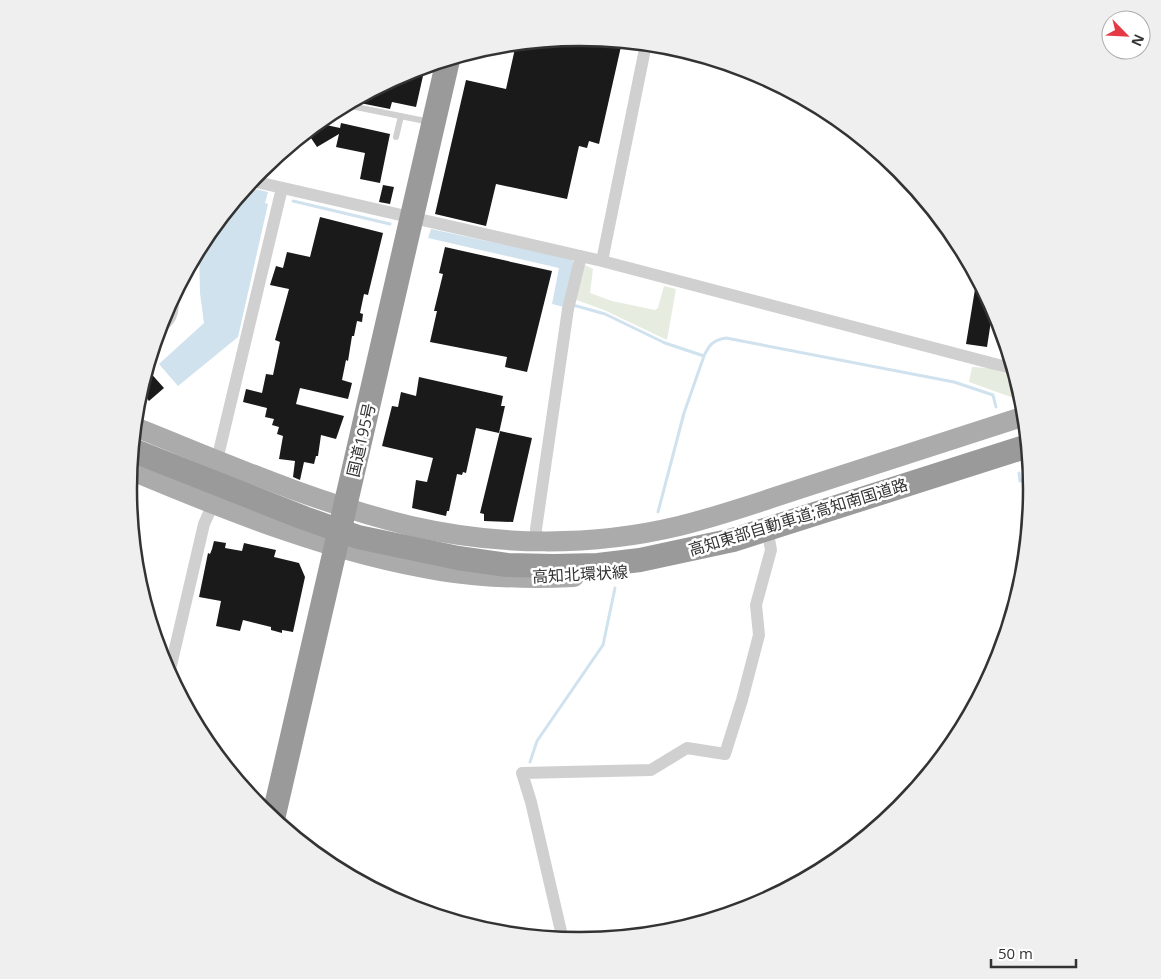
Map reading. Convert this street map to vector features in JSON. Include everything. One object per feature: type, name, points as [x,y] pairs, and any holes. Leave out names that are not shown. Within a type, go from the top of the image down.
[{"type":"highway","name":"国道195号","points":[[275,811],[446,67]]},
{"type":"highway","name":"高知東部自動車道;高知南国道路","points":[[139,453],[304,518],[358,537],[458,558],[507,564],[598,566],[640,560],[734,540],[1022,448]]},
{"type":"main road","name":"高知北環状線","points":[[142,430],[292,490],[345,508],[411,526],[445,532],[479,537],[537,541],[597,539],[638,534],[704,520],[1018,418]]},
{"type":"main road","name":"高知北環状線","points":[[138,473],[213,504],[336,546],[405,564],[442,571],[507,577],[550,578],[609,575],[687,562],[769,539],[1023,459]]},
{"type":"street","points":[[602,261],[645,51]]},
{"type":"street","points":[[260,183],[602,261],[1007,368]]},
{"type":"street","points":[[217,460],[282,188]]},
{"type":"street","points":[[537,541],[536,529],[569,304],[581,256]]},
{"type":"street","points":[[172,661],[204,524],[213,504]]},
{"type":"street","points":[[560,932],[531,802],[522,773],[651,770],[687,748],[725,754],[760,636],[756,605],[771,550],[769,539]]},
{"type":"lane","points":[[358,107],[433,122]]},
{"type":"lane","points":[[396,137],[401,116]]},
{"type":"shaded area","points":[[583,264],[593,269],[590,293],[612,301],[655,310],[658,308],[664,286],[676,289],[667,340],[604,310],[574,299]]},
{"type":"shaded area","points":[[972,367],[989,368],[1009,375],[1013,396],[1011,397],[969,382]]},
{"type":"water","points":[[255,189],[268,192],[265,203],[268,204],[238,337],[178,386],[159,364],[204,323],[200,293],[199,264],[212,243]]},
{"type":"water","points":[[431,229],[571,259],[575,264],[564,307],[552,304],[559,268],[428,238]]},
{"type":"building","points":[[580,46],[621,48],[599,144],[589,141],[587,148],[579,146],[567,199],[496,184],[486,226],[435,214],[466,80],[506,89],[514,51]]},
{"type":"building","points":[[423,76],[416,107],[392,102],[390,109],[363,104],[384,92]]},
{"type":"building","points":[[341,123],[390,134],[380,183],[360,179],[365,153],[336,147],[339,134],[317,147],[311,138],[328,125],[340,128]]},
{"type":"building","points":[[383,185],[394,187],[390,204],[379,202]]},
{"type":"building","points":[[320,217],[383,233],[368,295],[364,294],[360,313],[363,314],[362,322],[357,321],[354,336],[352,336],[348,361],[346,360],[342,380],[352,383],[348,399],[300,388],[296,404],[344,416],[336,439],[321,435],[318,456],[316,456],[314,464],[304,462],[300,480],[293,477],[295,461],[279,459],[283,436],[277,434],[279,427],[272,425],[274,419],[265,417],[267,408],[243,402],[246,389],[262,393],[266,374],[273,375],[280,342],[275,340],[289,289],[270,285],[276,266],[283,268],[287,252],[310,257]]},
{"type":"building","points":[[445,247],[552,271],[527,372],[505,367],[507,357],[430,342],[437,311],[434,311],[443,274],[439,273]]},
{"type":"building","points":[[975,288],[991,322],[987,347],[966,344]]},
{"type":"building","points":[[152,375],[164,388],[149,401],[147,399]]},
{"type":"building","points":[[419,377],[503,396],[501,406],[505,406],[499,433],[476,428],[466,473],[463,472],[462,475],[457,474],[449,511],[447,511],[446,516],[412,508],[416,480],[427,482],[433,458],[382,446],[392,406],[398,407],[401,392],[416,396]]},
{"type":"building","points":[[500,431],[532,438],[513,522],[484,521],[484,514],[480,513]]},
{"type":"building","points":[[214,541],[226,543],[225,548],[242,551],[244,543],[276,550],[274,557],[299,563],[305,577],[293,632],[282,630],[282,633],[271,630],[271,627],[243,620],[240,631],[216,626],[221,601],[199,597],[208,553],[210,554]]},
{"type":"waterway","points":[[293,201],[390,224]]},
{"type":"waterway","points":[[573,305],[605,314],[665,343],[704,356],[712,344],[726,338],[954,382],[993,395],[996,407]]},
{"type":"waterway","points":[[658,512],[684,413],[704,356]]},
{"type":"waterway","points":[[1019,473],[1020,481],[1024,480]]},
{"type":"waterway","points":[[530,762],[537,741],[603,645],[615,588]]}]
